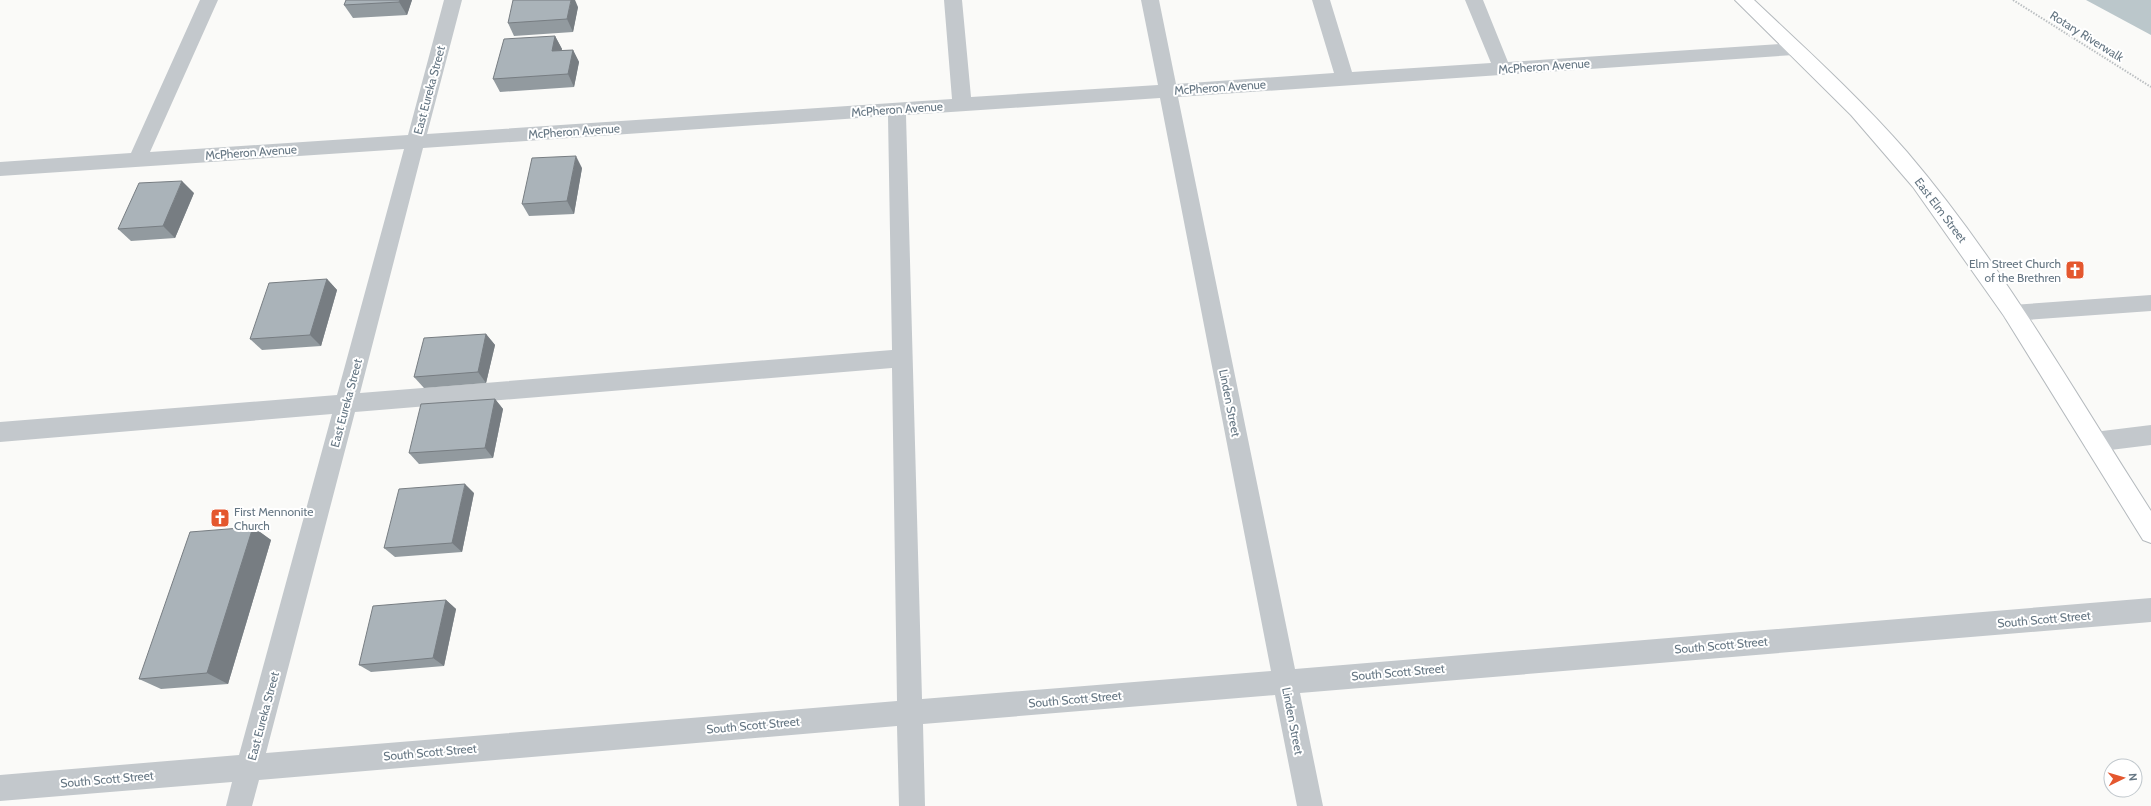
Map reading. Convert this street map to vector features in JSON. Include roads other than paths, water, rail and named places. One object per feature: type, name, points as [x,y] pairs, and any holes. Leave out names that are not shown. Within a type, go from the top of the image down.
[{"type":"main road","name":"East Elm Street","points":[[1744,0],[1875,129],[1919,181],[1981,266],[2151,532]]},
{"type":"street","points":[[137,160],[209,0]]},
{"type":"street","name":"East Eureka Street","points":[[239,806],[453,0]]},
{"type":"street","points":[[953,0],[962,105]]},
{"type":"street","name":"Linden Street","points":[[1150,0],[1310,806]]},
{"type":"street","points":[[1321,0],[1345,79]]},
{"type":"street","points":[[1474,0],[1502,68]]},
{"type":"street","name":"McPheron Avenue","points":[[0,169],[1794,49]]},
{"type":"street","points":[[897,109],[912,806]]},
{"type":"street","points":[[2012,313],[2151,303]]},
{"type":"street","points":[[0,432],[903,358]]},
{"type":"street","points":[[2094,442],[2151,435]]},
{"type":"street","name":"South Scott Street","points":[[0,788],[2151,610]]},
{"type":"place","name":"Elm Street Church of the Brethren","points":[[2075,270]]},
{"type":"place","name":"First Mennonite Church","points":[[220,518]]}]
